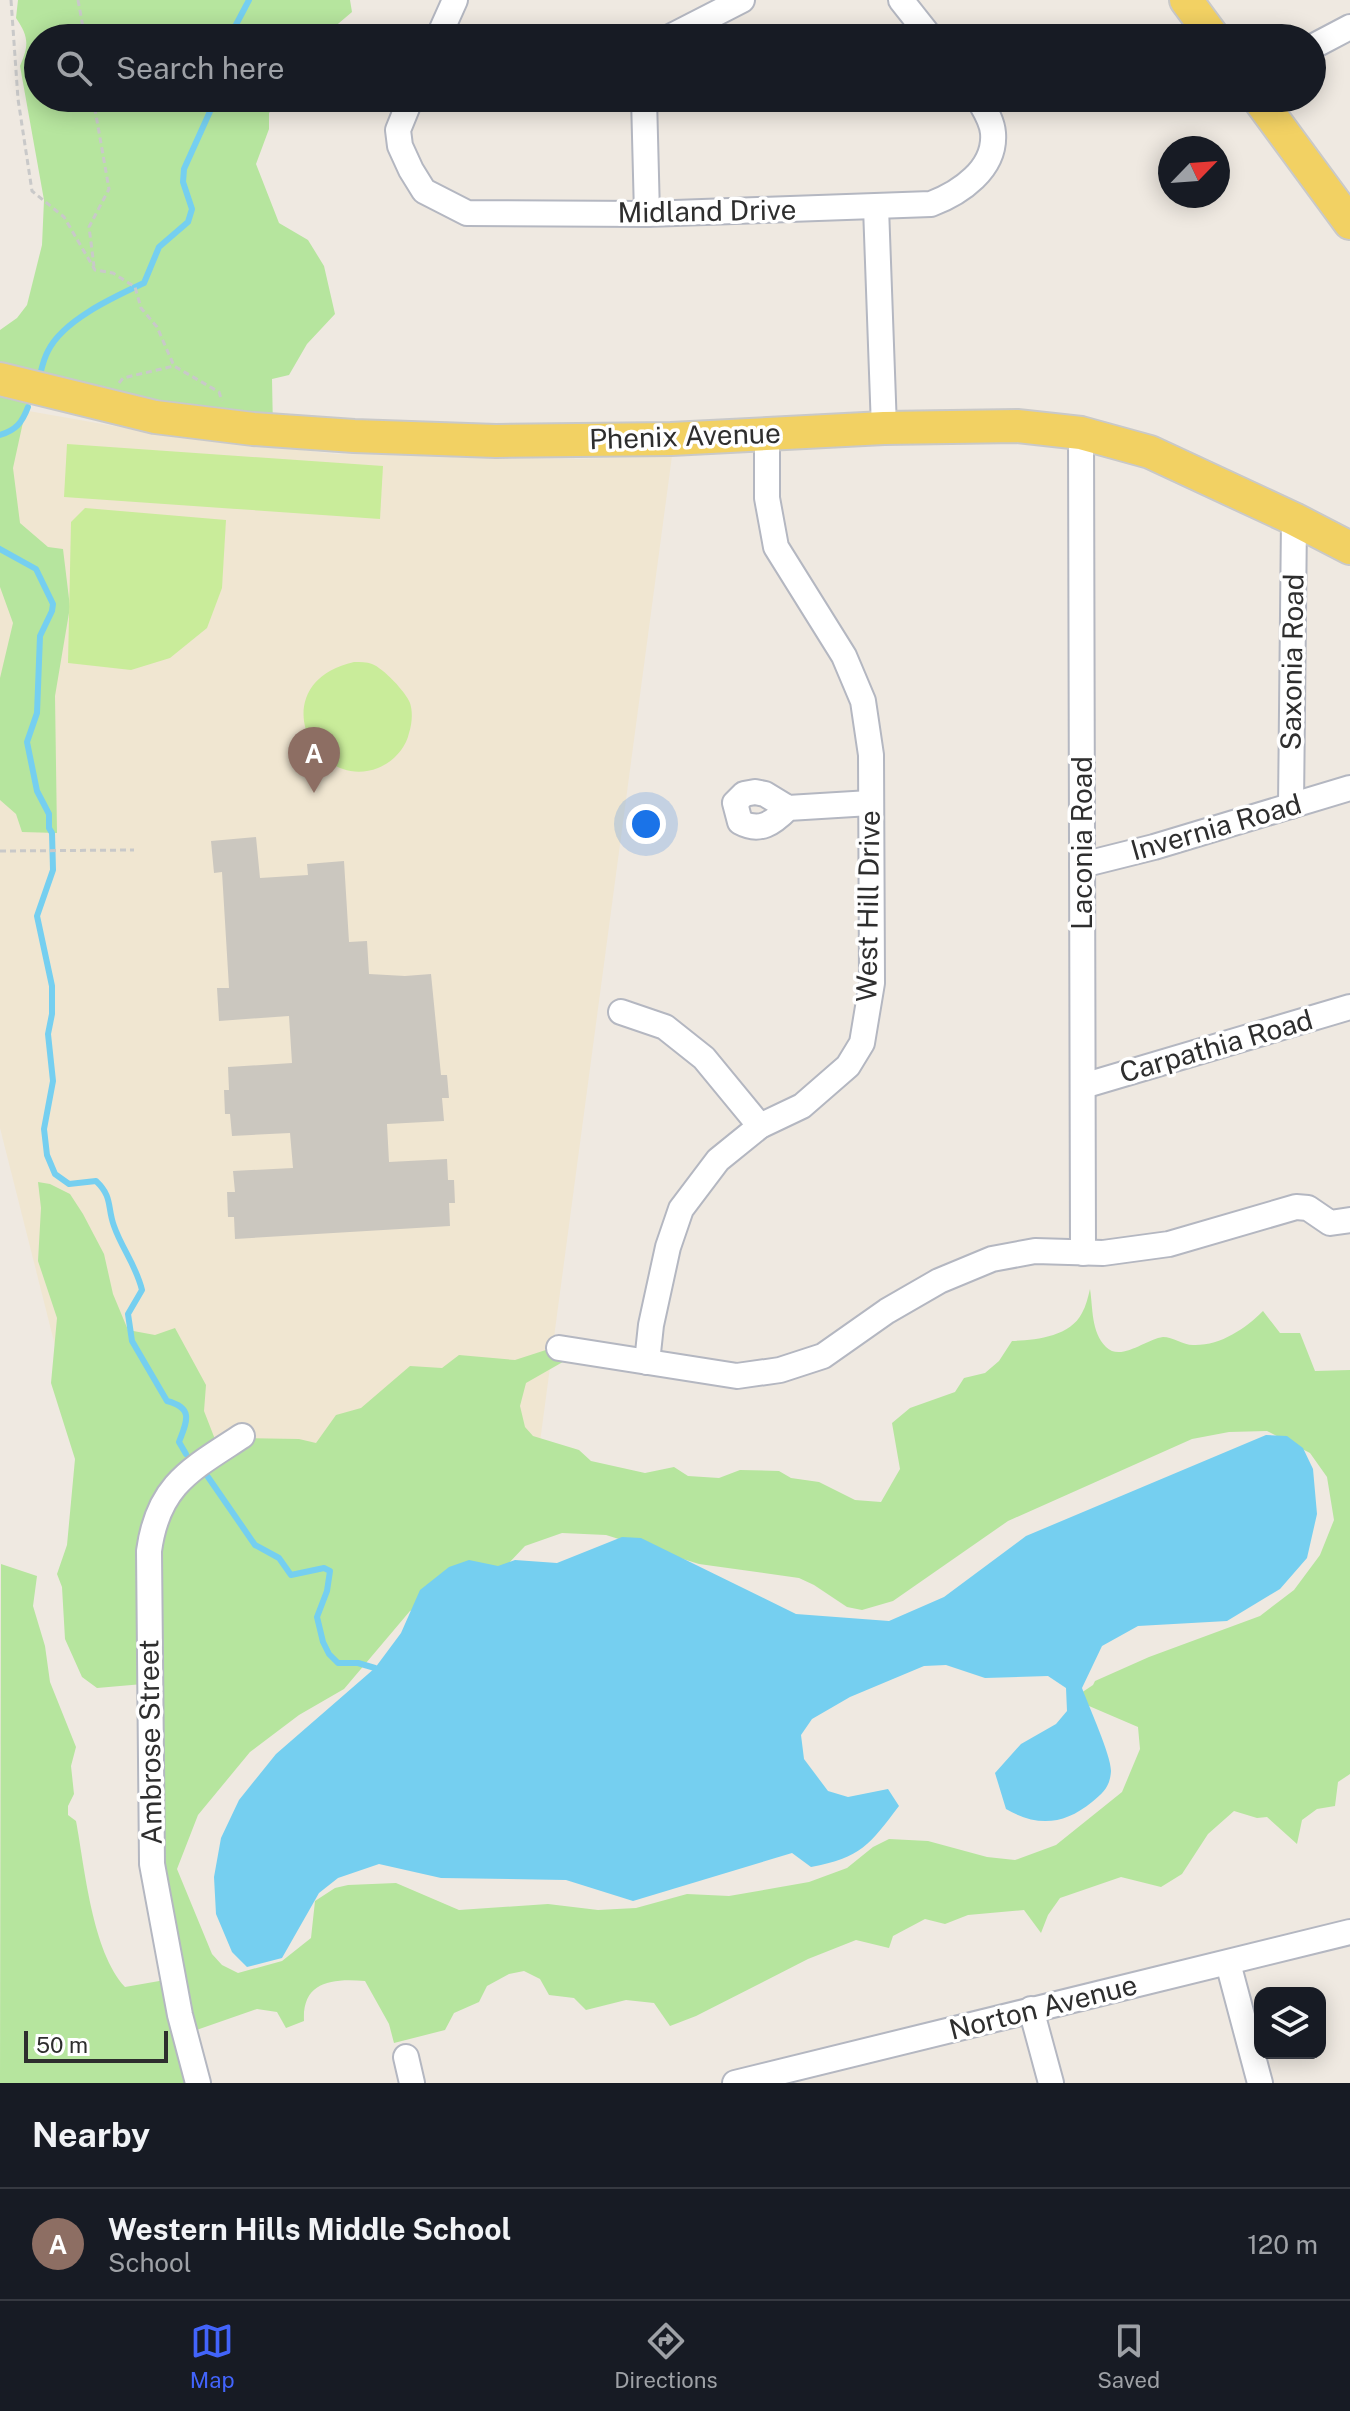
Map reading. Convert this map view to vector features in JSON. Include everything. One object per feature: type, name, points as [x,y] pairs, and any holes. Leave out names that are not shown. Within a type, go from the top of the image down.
[{"type":"main road","points":[[1186,0],[1204,24]]},
{"type":"main road","points":[[1268,112],[1350,223]]},
{"type":"main road","name":"Phenix Avenue","points":[[0,379],[155,417],[232,427],[354,436],[496,441],[671,439],[884,428],[1017,426],[1081,433],[1150,452],[1350,548]]},
{"type":"street","points":[[444,24],[455,0]]},
{"type":"street","points":[[695,24],[742,0]]},
{"type":"street","points":[[901,0],[920,24]]},
{"type":"street","points":[[1326,40],[1350,27]]},
{"type":"street","name":"Midland Drive","points":[[405,112],[398,130],[400,146],[411,170],[424,191],[467,213],[647,214],[931,204],[950,197],[984,167],[994,134],[986,112]]},
{"type":"street","points":[[644,112],[647,214]]},
{"type":"street","points":[[876,207],[884,428]]},
{"type":"street","name":"Laconia Road","points":[[1081,433],[1083,1253]]},
{"type":"street","name":"West Hill Drive","points":[[647,1362],[651,1325],[668,1247],[681,1209],[718,1160],[760,1126],[802,1106],[848,1066],[862,1043],[872,983],[871,755],[863,701],[844,656],[776,547],[767,498],[767,434]]},
{"type":"street","name":"Saxonia Road","points":[[1291,806],[1294,519]]},
{"type":"street","name":"Invernia Road","points":[[1082,865],[1154,847],[1350,788]]},
{"type":"street","points":[[788,808],[870,803]]},
{"type":"street","name":"Carpathia Road","points":[[1083,1086],[1350,1007]]},
{"type":"street","points":[[621,1012],[665,1027],[704,1058],[760,1126]]},
{"type":"street","points":[[559,1348],[737,1376],[780,1370],[823,1356],[887,1311],[939,1281],[992,1259],[1035,1251],[1083,1253],[1169,1244],[1296,1207],[1308,1208],[1330,1223],[1350,1220]]},
{"type":"street","name":"Ambrose Street","points":[[198,2083],[180,2015],[152,1864],[149,1551],[152,1529],[168,1492],[200,1463],[242,1436]]},
{"type":"street","name":"Norton Avenue","points":[[735,2083],[830,2072],[1031,2009],[1350,1932]]},
{"type":"street","points":[[1228,1963],[1260,2083]]},
{"type":"street","points":[[1031,2009],[1051,2083]]},
{"type":"street","points":[[406,2057],[412,2083]]},
{"type":"path","points":[[11,0],[18,99],[32,191],[64,217],[95,270]]},
{"type":"path","points":[[78,0],[82,24]]},
{"type":"path","points":[[95,112],[109,189],[89,227],[95,270]]},
{"type":"path","points":[[95,270],[113,273],[135,287],[141,308],[157,327],[174,366],[219,392],[232,427]]},
{"type":"path","points":[[100,403],[123,378],[174,366]]},
{"type":"path","points":[[0,851],[134,850]]},
{"type":"shaded area","points":[[0,406],[171,436],[336,454],[579,459],[672,456],[527,1539],[67,1393],[0,1128]]},
{"type":"green space","points":[[18,0],[350,0],[352,12],[338,24],[24,24],[24,34],[16,18]]},
{"type":"green space","points":[[24,55],[24,88],[20,66]]},
{"type":"green space","points":[[28,112],[270,112],[269,129],[256,164],[279,223],[308,240],[324,266],[335,314],[307,344],[289,375],[272,379],[273,430],[30,390],[13,468],[20,523],[48,547],[63,549],[70,607],[55,696],[57,833],[22,832],[16,814],[0,800],[0,678],[13,623],[0,587],[0,330],[17,318],[27,305],[42,245],[44,200]]},
{"type":"green space","points":[[67,444],[383,466],[380,519],[64,497]]},
{"type":"green space","points":[[85,508],[226,520],[222,588],[207,628],[170,658],[131,670],[68,663],[71,522]]},
{"type":"green space","points":[[354,662],[372,664],[388,675],[408,698],[412,714],[407,739],[398,754],[378,768],[354,771],[334,765],[317,751],[307,732],[304,711],[309,691],[326,674]]},
{"type":"green space","points":[[38,1182],[70,1194],[104,1254],[113,1294],[128,1330],[155,1335],[175,1328],[206,1385],[204,1411],[218,1447],[243,1438],[299,1439],[316,1443],[336,1415],[361,1408],[410,1366],[442,1368],[459,1355],[515,1360],[552,1348],[568,1359],[526,1383],[520,1406],[525,1427],[533,1436],[579,1450],[591,1461],[645,1473],[674,1467],[688,1476],[719,1478],[740,1470],[779,1471],[791,1478],[819,1482],[855,1500],[881,1502],[900,1469],[892,1423],[910,1408],[955,1392],[964,1378],[985,1373],[999,1361],[1012,1341],[1041,1338],[1069,1327],[1082,1313],[1090,1289],[1094,1320],[1101,1341],[1112,1351],[1119,1352],[1163,1337],[1189,1345],[1213,1343],[1240,1330],[1263,1311],[1280,1333],[1300,1333],[1315,1371],[1350,1370],[1350,1774],[1338,1782],[1335,1806],[1317,1809],[1302,1820],[1297,1844],[1267,1817],[1257,1818],[1234,1811],[1208,1834],[1182,1874],[1161,1887],[1121,1877],[1060,1898],[1048,1915],[1041,1933],[1024,1910],[968,1915],[945,1924],[925,1919],[893,1936],[889,1948],[856,1940],[808,1959],[670,2026],[654,2003],[626,2000],[586,2010],[574,1998],[549,1995],[540,1979],[524,1971],[509,1974],[487,1986],[479,2002],[454,2013],[445,2030],[394,2043],[389,2024],[365,1981],[341,1980],[313,1990],[305,2008],[304,2021],[286,2028],[277,2012],[257,2009],[185,2034],[194,2083],[0,2083],[1,1564],[37,1576],[33,1606],[45,1646],[50,1682],[76,1747],[71,1766],[74,1794],[68,1806],[68,1815],[76,1821],[97,1931],[105,1953],[125,1987],[165,1980],[143,1684],[97,1688],[82,1677],[65,1639],[62,1587],[57,1574],[67,1545],[75,1459],[51,1383],[57,1318],[38,1261],[41,1208]],"holes":[[[1267,1431],[1310,1453],[1327,1477],[1334,1520],[1320,1555],[1294,1590],[1260,1616],[1149,1657],[1095,1681],[1081,1693],[1089,1706],[1138,1727],[1140,1749],[1122,1792],[1056,1845],[1015,1860],[987,1857],[928,1841],[889,1839],[873,1847],[847,1868],[809,1882],[729,1896],[687,1894],[636,1908],[598,1910],[548,1904],[459,1910],[396,1883],[348,1885],[335,1888],[315,1901],[311,1938],[282,1961],[238,1973],[222,1965],[212,1954],[177,1869],[198,1815],[250,1752],[299,1715],[344,1689],[410,1611],[424,1606],[473,1601],[525,1546],[562,1533],[606,1535],[699,1564],[799,1578],[847,1607],[862,1610],[893,1601],[1008,1521],[1192,1439],[1229,1432]]]},
{"type":"water","points":[[1266,1435],[1287,1436],[1303,1448],[1313,1469],[1317,1514],[1307,1558],[1280,1589],[1227,1621],[1138,1626],[1102,1646],[1082,1688],[1111,1771],[1107,1785],[1099,1796],[1082,1810],[1050,1821],[1017,1815],[1006,1809],[995,1773],[1021,1744],[1056,1724],[1067,1711],[1066,1688],[1048,1676],[985,1678],[946,1665],[924,1666],[850,1697],[812,1719],[801,1735],[804,1759],[828,1791],[848,1797],[888,1789],[899,1806],[872,1840],[842,1859],[811,1867],[792,1853],[633,1901],[566,1880],[441,1878],[379,1864],[338,1878],[319,1893],[282,1958],[247,1967],[232,1952],[216,1914],[214,1877],[221,1838],[239,1800],[276,1754],[375,1668],[401,1633],[420,1590],[449,1567],[469,1560],[498,1566],[515,1560],[557,1563],[622,1537],[641,1538],[796,1614],[889,1621],[944,1597],[1026,1536]]},
{"type":"building","points":[[256,837],[260,878],[308,875],[307,864],[344,861],[349,942],[367,941],[369,974],[431,974],[441,1075],[447,1075],[449,1098],[442,1098],[444,1121],[387,1124],[389,1162],[447,1159],[448,1180],[454,1180],[455,1203],[449,1203],[450,1226],[235,1239],[234,1217],[228,1217],[227,1192],[235,1192],[233,1171],[293,1168],[290,1133],[232,1136],[230,1114],[225,1114],[224,1090],[229,1090],[228,1067],[292,1063],[289,1016],[219,1021],[217,988],[229,988],[222,872],[214,873],[211,841]]},
{"type":"waterway","points":[[236,24],[249,0]]},
{"type":"waterway","points":[[40,375],[48,351],[65,329],[90,311],[144,283],[159,247],[188,222],[192,209],[183,182],[184,169],[210,112]]},
{"type":"waterway","points":[[0,435],[18,425],[28,407]]},
{"type":"waterway","points":[[0,549],[36,569],[53,604],[40,636],[37,713],[27,742],[37,791],[49,814],[52,833],[53,870],[37,916],[52,986],[48,1034],[53,1081],[44,1129],[47,1155],[55,1174],[69,1184],[96,1181],[105,1192],[114,1226],[142,1290],[128,1314],[132,1341],[167,1401],[185,1412],[186,1422],[179,1442],[186,1454]]},
{"type":"waterway","points":[[208,1477],[255,1545],[279,1558],[291,1575],[324,1568],[330,1571],[327,1591],[317,1617],[323,1642],[338,1663],[358,1663],[375,1668]]},
{"type":"place","name":"Western Hills Middle School","points":[[314,793]]}]
